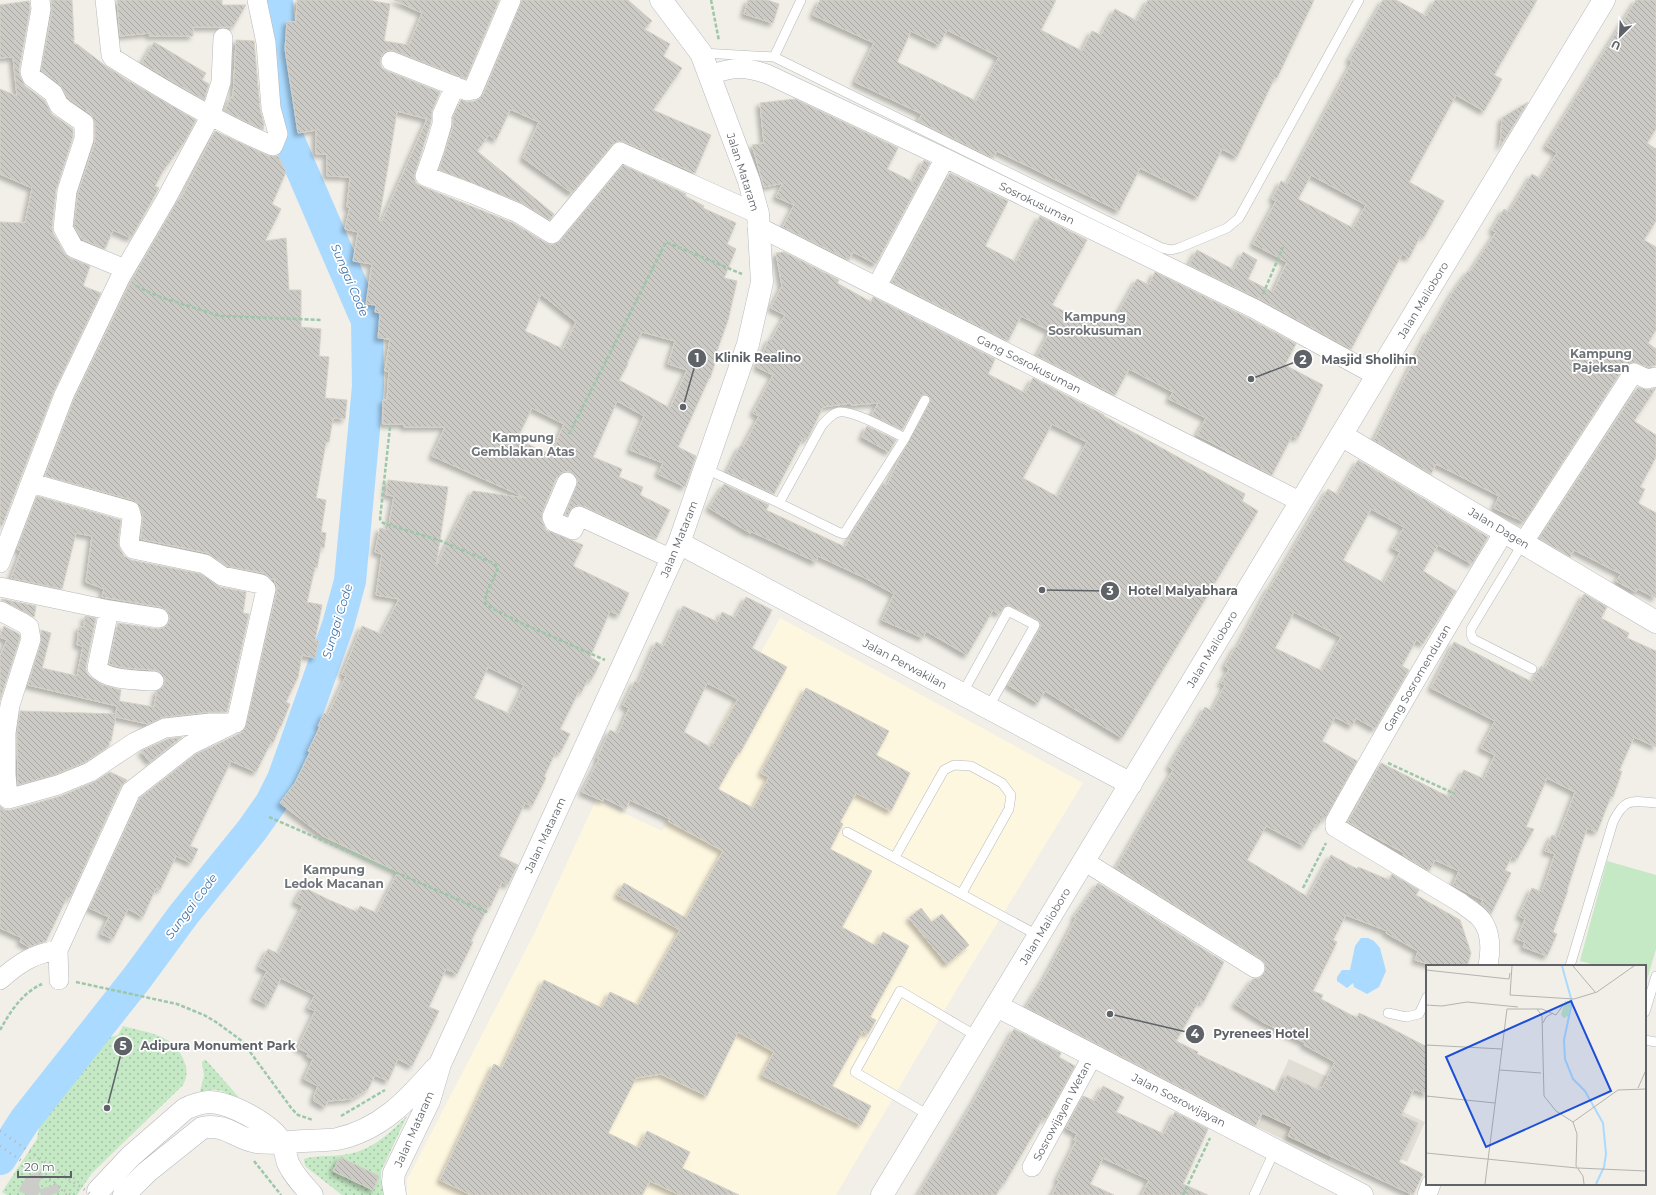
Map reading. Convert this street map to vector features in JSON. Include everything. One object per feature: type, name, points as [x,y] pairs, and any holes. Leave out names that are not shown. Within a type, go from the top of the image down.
[{"type":"main road","name":"Jalan Mataram","points":[[395,1195],[393,1182],[394,1173],[429,1101],[440,1064],[676,551],[706,469],[748,344],[762,282],[758,220],[749,181],[709,75],[711,53],[661,0]]},
{"type":"main road","name":"Jalan Malioboro","points":[[882,1195],[1604,0]]},
{"type":"main road","name":"Jalan Dagen","points":[[1341,435],[1656,622]]},
{"type":"main road","name":"Jalan Perwakilan","points":[[676,551],[962,694],[1131,784]]},
{"type":"main road","name":"Jalan Sosrowijayan","points":[[997,1006],[1362,1195]]},
{"type":"main road","name":"Jalan Mataram","points":[[124,1195],[148,1172],[202,1128],[210,1126],[228,1130],[254,1142],[336,1139],[365,1130],[379,1122],[405,1103],[440,1064]]},
{"type":"main road","points":[[98,1192],[131,1156],[158,1130],[185,1109],[193,1105],[209,1102],[234,1109],[258,1120],[281,1142],[292,1171],[312,1195]]},
{"type":"street","points":[[40,0],[41,10],[30,72],[32,77],[53,93],[64,110],[84,123],[84,139],[67,191],[63,228],[74,248],[122,274]]},
{"type":"street","points":[[106,0],[111,55],[113,58],[173,96],[210,117],[273,146],[278,134],[271,108],[266,43],[257,0]]},
{"type":"street","points":[[391,61],[467,92],[473,90],[511,0]]},
{"type":"street","points":[[0,563],[64,394],[122,274],[165,201],[210,117],[221,82],[223,38]]},
{"type":"street","name":"Sosrokusuman","points":[[709,75],[733,68],[743,67],[767,74],[945,158],[1256,309],[1377,376]]},
{"type":"street","name":"Gang Sosrokusuman","points":[[455,86],[442,115],[442,124],[425,176],[518,213],[552,234],[620,152],[758,220],[876,286],[1301,502]]},
{"type":"street","points":[[876,286],[945,158]]},
{"type":"street","points":[[1523,543],[1632,375],[1634,374],[1647,379],[1656,377]]},
{"type":"street","points":[[567,482],[552,517],[554,522],[573,530],[579,516],[676,551]]},
{"type":"street","points":[[31,483],[130,511],[132,518],[129,543],[133,548],[205,564],[222,576],[261,584],[266,589],[236,722]]},
{"type":"street","name":"Gang Sosromenduran","points":[[1335,827],[1335,822],[1371,756],[1436,644],[1504,532]]},
{"type":"street","points":[[0,587],[109,610],[160,618]]},
{"type":"street","points":[[109,610],[98,668],[101,673],[115,678],[154,681]]},
{"type":"street","points":[[0,611],[24,623],[28,627],[31,639],[10,704],[6,740],[8,799],[58,785],[90,772],[136,742],[165,728],[236,722]]},
{"type":"street","points":[[67,981],[58,950],[131,791],[190,745],[236,722]]},
{"type":"street","points":[[1335,827],[1462,903],[1480,918],[1488,932],[1491,950],[1488,965]]},
{"type":"street","points":[[1084,861],[1255,968]]},
{"type":"street","points":[[0,980],[22,961],[46,952],[58,950]]},
{"type":"street","name":"Sosrowijayan Wetan","points":[[1032,1167],[1093,1055]]},
{"type":"street","points":[[1427,1195],[1431,1185]]},
{"type":"lane","points":[[774,57],[801,0]]},
{"type":"lane","points":[[711,53],[774,57],[1162,248],[1175,249],[1227,228],[1238,218],[1359,0]]},
{"type":"lane","points":[[706,469],[844,534],[905,438],[925,400]]},
{"type":"lane","points":[[779,503],[822,425],[829,417],[837,412],[850,412],[905,438]]},
{"type":"lane","points":[[1523,543],[1471,630],[1471,634],[1473,639],[1532,669]]},
{"type":"lane","points":[[962,694],[1008,611],[1035,625],[988,708]]},
{"type":"lane","points":[[894,857],[944,770],[954,765],[971,766],[1002,783],[1011,795],[1009,809],[962,894]]},
{"type":"lane","points":[[1570,965],[1613,822],[1619,809],[1630,801],[1656,803]]},
{"type":"lane","points":[[847,832],[1039,936]]},
{"type":"lane","points":[[1646,1009],[1656,976]]},
{"type":"lane","points":[[930,1116],[855,1072],[900,991],[978,1037]]},
{"type":"lane","points":[[1388,1013],[1406,1017],[1419,1014],[1426,999]]},
{"type":"lane","points":[[1646,1040],[1656,1042]]},
{"type":"lane","points":[[1254,1195],[1275,1150]]},
{"type":"path","points":[[711,53],[712,0]]},
{"type":"path","points":[[569,434],[666,242],[762,282]]},
{"type":"path","points":[[1256,309],[1267,287],[1283,247]]},
{"type":"path","points":[[122,274],[157,296],[220,316],[321,320]]},
{"type":"path","points":[[390,427],[380,519],[383,523],[441,541],[493,563],[498,567],[496,575],[485,598],[485,603],[490,608],[521,624],[622,667]]},
{"type":"path","points":[[1371,756],[1455,794]]},
{"type":"path","points":[[269,817],[481,910]]},
{"type":"path","points":[[1303,888],[1335,827]]},
{"type":"path","points":[[0,1030],[14,1006],[29,992],[46,982],[67,981],[177,1004],[204,1015],[228,1029],[242,1041],[251,1052],[292,1109],[298,1115],[316,1120]]},
{"type":"path","points":[[339,1118],[386,1090]]},
{"type":"path","points":[[1183,1195],[1218,1120]]},
{"type":"path","points":[[250,1158],[261,1168],[281,1195]]},
{"type":"shaded area","points":[[780,618],[1083,783],[957,989],[836,1195],[407,1195],[407,1180],[535,932],[596,800],[662,831]]},
{"type":"shaded area","points":[[1289,1059],[1425,1122],[1407,1162],[1343,1132],[1329,1161],[1257,1127]],"holes":[[[1287,1075],[1310,1086],[1291,1127],[1268,1116]],[[1320,1087],[1396,1123],[1400,1114],[1418,1123],[1402,1157],[1308,1112]],[[1339,1133],[1329,1155],[1288,1136]]]},
{"type":"green space","points":[[1607,861],[1656,875],[1656,949],[1647,980],[1646,965],[1595,965],[1580,961]]},
{"type":"green space","points":[[123,1026],[151,1033],[174,1045],[180,1052],[186,1068],[186,1077],[183,1085],[92,1173],[77,1195],[7,1195],[2,1192],[37,1139],[39,1126],[105,1040],[118,1035]]},
{"type":"green space","points":[[206,1060],[243,1102],[222,1091],[206,1090],[200,1092],[204,1076],[202,1062]]},
{"type":"green space","points":[[407,1116],[381,1171],[381,1179],[385,1195],[342,1195],[305,1166],[304,1159],[337,1156],[352,1153],[370,1146],[378,1142],[393,1130]]},
{"type":"water","points":[[1361,938],[1368,938],[1374,941],[1380,948],[1386,971],[1379,987],[1367,994],[1354,987],[1353,983],[1347,988],[1337,981],[1337,977],[1342,970],[1350,970],[1355,946]]},
{"type":"building","points":[[51,0],[72,0],[74,40],[71,40],[74,41],[74,44],[77,44],[127,80],[196,120],[185,141],[163,171],[155,186],[159,188],[131,238],[113,230],[105,249],[82,239],[74,226],[78,193],[95,142],[95,123],[91,114],[68,98],[60,84],[41,70],[52,11]]},
{"type":"building","points":[[117,0],[222,0],[222,5],[246,5],[233,27],[193,27],[193,36],[149,36],[150,33],[120,36]]},
{"type":"building","points":[[297,0],[368,0],[390,4],[384,41],[409,45],[422,13],[394,0],[499,0],[466,79],[395,51],[390,50],[384,52],[381,57],[380,63],[382,68],[387,71],[440,92],[432,111],[431,122],[415,173],[414,178],[416,183],[513,223],[546,243],[552,245],[560,241],[623,165],[686,194],[685,196],[704,206],[703,208],[736,223],[727,244],[736,249],[724,278],[737,281],[728,320],[713,362],[715,363],[710,378],[678,447],[696,456],[685,487],[658,474],[663,463],[630,450],[644,416],[617,401],[593,457],[622,469],[619,477],[643,487],[640,495],[670,510],[656,539],[583,506],[578,505],[573,507],[567,516],[565,515],[578,481],[576,476],[571,472],[565,471],[557,477],[542,513],[542,521],[546,530],[583,545],[573,566],[629,593],[619,615],[610,611],[590,657],[600,663],[591,680],[588,679],[581,693],[579,691],[560,729],[570,734],[560,753],[556,751],[544,777],[546,778],[532,806],[525,803],[499,856],[518,865],[508,885],[502,882],[490,907],[488,907],[457,974],[446,969],[429,1007],[439,1011],[412,1066],[398,1059],[388,1081],[375,1075],[368,1089],[352,1099],[328,1101],[325,1107],[314,1101],[314,1096],[318,1086],[304,1079],[313,1059],[307,1056],[308,1053],[298,1048],[315,1011],[308,1008],[315,995],[281,978],[268,1005],[254,998],[267,971],[259,967],[268,949],[279,954],[303,906],[295,902],[303,887],[357,912],[360,906],[377,913],[398,872],[323,836],[280,803],[295,783],[310,752],[308,751],[320,727],[318,726],[324,713],[328,715],[346,676],[342,674],[362,626],[381,634],[399,599],[376,595],[382,554],[375,552],[380,528],[388,530],[394,496],[386,495],[388,480],[448,487],[436,566],[473,491],[526,498],[432,456],[445,427],[404,427],[404,424],[383,424],[383,400],[387,400],[389,371],[385,371],[390,339],[378,338],[380,313],[375,312],[376,305],[366,304],[372,264],[353,261],[358,232],[345,229],[350,207],[347,207],[350,177],[327,176],[327,154],[316,154],[316,130],[298,133],[285,49],[287,21],[296,22]],"holes":[[[397,111],[427,119],[382,221],[379,220]],[[541,294],[576,322],[563,349],[525,331]],[[642,332],[675,341],[668,364],[687,370],[670,408],[619,380],[628,364],[627,363]],[[532,408],[564,424],[551,455],[517,439]],[[488,667],[524,685],[510,714],[474,698]]]},
{"type":"building","points":[[522,0],[628,0],[652,21],[644,29],[670,44],[663,56],[682,68],[653,110],[711,135],[695,173],[625,142],[618,141],[612,145],[572,193],[523,158],[539,122],[512,110],[510,110],[496,140],[489,135],[477,151],[554,214],[550,220],[522,203],[439,170],[453,127],[453,117],[461,100],[468,102],[475,101],[483,95]]},
{"type":"building","points":[[748,0],[767,0],[779,4],[773,23],[744,14]]},
{"type":"building","points":[[820,0],[1056,0],[1041,30],[1082,51],[1092,31],[1101,35],[1115,9],[1137,21],[1148,0],[1314,0],[1237,157],[1222,149],[1198,197],[1140,168],[1119,211],[997,151],[993,158],[918,121],[922,114],[855,82],[874,43],[813,15]],"holes":[[[947,30],[999,57],[976,101],[897,62],[911,31],[939,45]]]},
{"type":"building","points":[[1383,0],[1396,0],[1426,16],[1435,0],[1537,0],[1494,75],[1502,79],[1484,111],[1456,95],[1409,182],[1444,201],[1424,237],[1421,235],[1409,258],[1402,254],[1351,349],[1260,299],[1189,265],[1197,250],[1234,270],[1243,252],[1257,260],[1248,279],[1273,292],[1287,262],[1253,244],[1276,201],[1272,199],[1281,181],[1287,184],[1352,62],[1349,60]],"holes":[[[1311,175],[1366,205],[1353,228],[1298,199]]]},
{"type":"building","points":[[1636,0],[1656,0],[1656,129],[1647,143],[1656,149],[1656,221],[1644,240],[1656,247],[1656,330],[1648,343],[1656,349],[1656,365],[1648,367],[1633,362],[1624,367],[1524,522],[1494,508],[1499,496],[1436,464],[1431,474],[1374,440],[1428,331],[1430,332],[1453,292],[1468,271],[1470,272],[1496,232],[1492,230],[1504,209],[1509,212],[1532,174],[1541,179],[1557,153],[1546,146]]},
{"type":"building","points":[[29,1],[30,9],[19,70],[20,76],[25,86],[44,100],[52,114],[73,129],[73,137],[56,190],[52,227],[53,233],[65,254],[70,258],[90,266],[83,286],[101,293],[54,391],[2,526],[0,525],[0,222],[25,223],[32,188],[0,174],[0,89],[17,96],[13,57],[0,58],[0,5]]},
{"type":"building","points":[[236,40],[254,41],[260,109],[264,124],[263,130],[224,111],[231,97],[233,98]]},
{"type":"building","points":[[154,42],[206,73],[202,80],[209,84],[204,100],[142,63]]},
{"type":"building","points":[[795,99],[898,148],[887,169],[913,182],[924,160],[930,163],[876,264],[853,252],[849,260],[783,227],[794,205],[776,197],[783,183],[764,187],[752,145],[764,143],[760,103]]},
{"type":"building","points":[[1528,102],[1500,147],[1502,118]]},
{"type":"building","points":[[215,131],[269,156],[278,156],[286,172],[272,204],[281,209],[265,241],[286,238],[289,290],[301,290],[301,327],[321,329],[319,356],[329,357],[325,398],[347,400],[345,419],[333,418],[329,442],[326,442],[316,498],[326,500],[321,532],[326,533],[324,548],[321,547],[317,568],[315,567],[307,602],[322,605],[315,640],[319,641],[315,658],[302,655],[298,677],[286,702],[290,704],[273,743],[271,742],[256,772],[231,761],[190,846],[198,849],[191,863],[176,856],[160,890],[156,888],[143,917],[128,909],[113,939],[101,934],[109,917],[89,908],[140,798],[196,754],[241,733],[245,729],[277,586],[275,579],[271,579],[264,573],[226,566],[208,553],[141,539],[143,515],[137,503],[133,500],[45,476],[74,399],[130,283],[179,198],[181,199]]},
{"type":"building","points":[[950,173],[1008,201],[985,246],[1016,262],[1040,216],[1087,240],[1052,305],[1089,324],[1093,315],[1112,324],[1137,279],[1149,285],[1155,272],[1250,319],[1296,344],[1285,365],[1323,385],[1298,438],[1292,436],[1272,475],[1197,435],[1206,418],[1169,399],[1173,392],[1129,369],[1115,395],[1037,356],[1050,331],[1021,316],[1008,341],[892,282]]},
{"type":"building","points":[[784,252],[839,280],[837,283],[871,302],[873,297],[995,359],[988,374],[1025,393],[1033,378],[1104,415],[1245,494],[1242,501],[1258,511],[1122,738],[1045,691],[1038,703],[1008,685],[1040,628],[1041,624],[1038,620],[1008,605],[1005,606],[999,614],[993,610],[967,655],[926,631],[923,638],[882,620],[894,594],[867,579],[818,556],[816,562],[752,532],[750,533],[709,508],[724,484],[769,505],[766,510],[845,547],[883,483],[887,485],[900,457],[930,402],[930,397],[928,395],[922,395],[902,430],[872,415],[878,403],[851,405],[851,403],[823,407],[807,440],[803,438],[774,494],[727,472],[740,446],[743,447],[759,416],[753,413],[773,375],[757,367],[769,339],[771,340],[785,315],[771,308],[782,286],[776,253]],"holes":[[[1052,424],[1087,442],[1058,497],[1023,478]]]},
{"type":"building","points":[[1638,387],[1649,390],[1656,388],[1634,421],[1656,435],[1656,457],[1640,487],[1645,489],[1638,503],[1656,513],[1656,598],[1638,589],[1636,592],[1616,581],[1621,574],[1574,550],[1570,557],[1539,538]]},
{"type":"building","points":[[867,426],[896,440],[889,452],[862,437]]},
{"type":"building","points":[[1358,460],[1488,537],[1472,564],[1438,545],[1423,571],[1456,591],[1423,644],[1416,640],[1402,666],[1409,670],[1375,729],[1356,718],[1352,726],[1335,717],[1322,741],[1357,761],[1325,819],[1323,818],[1318,826],[1316,824],[1304,846],[1266,826],[1247,860],[1308,897],[1331,855],[1357,869],[1358,867],[1389,880],[1392,874],[1419,890],[1416,895],[1460,920],[1471,953],[1467,965],[1432,965],[1415,960],[1418,951],[1386,933],[1387,931],[1346,915],[1333,940],[1337,942],[1313,991],[1323,995],[1321,999],[1357,1018],[1359,1013],[1426,1046],[1426,1094],[1414,1089],[1401,1115],[1418,1123],[1399,1162],[1423,1174],[1413,1195],[1288,1136],[1292,1127],[1262,1113],[1256,1126],[1026,1007],[1045,977],[1076,918],[1074,917],[1098,883],[1224,962],[1203,1003],[1199,1001],[1176,1041],[1198,1052],[1197,1054],[1279,1093],[1287,1075],[1319,1090],[1320,1087],[1322,1088],[1335,1062],[1304,1045],[1305,1043],[1263,1022],[1235,1004],[1253,979],[1260,978],[1264,973],[1266,968],[1261,959],[1116,868],[1173,770],[1169,767],[1189,733],[1205,707],[1212,711],[1225,685],[1221,683],[1229,669],[1225,666],[1236,646],[1238,646],[1269,587],[1270,588],[1328,489],[1338,495]],"holes":[[[1371,509],[1404,527],[1392,548],[1400,552],[1384,583],[1343,560]],[[1294,612],[1341,637],[1322,671],[1275,648]]]},
{"type":"building","points":[[37,496],[121,520],[118,542],[124,556],[131,560],[201,574],[220,587],[246,592],[243,613],[249,614],[227,712],[209,712],[164,717],[148,724],[116,717],[116,715],[109,746],[85,762],[54,775],[18,785],[17,734],[20,711],[116,714],[117,706],[28,685],[41,642],[41,630],[51,633],[42,668],[77,676],[83,646],[77,645],[79,627],[84,627],[85,616],[96,618],[86,666],[86,671],[89,676],[103,685],[121,690],[119,701],[154,707],[157,691],[163,687],[165,682],[164,676],[160,672],[155,670],[125,668],[109,664],[118,623],[158,629],[167,625],[170,619],[166,610],[161,607],[102,597],[104,589],[86,582],[92,536],[76,533],[62,589],[11,578],[21,551],[17,549]]},
{"type":"building","points":[[1584,594],[1607,607],[1601,618],[1629,633],[1627,638],[1656,651],[1656,747],[1634,737],[1619,771],[1622,771],[1613,797],[1611,796],[1597,832],[1587,828],[1568,890],[1553,932],[1557,934],[1547,956],[1523,947],[1525,942],[1517,939],[1525,919],[1519,916],[1532,888],[1542,892],[1555,854],[1545,851],[1552,835],[1558,837],[1575,792],[1547,778],[1526,827],[1534,829],[1517,859],[1512,856],[1505,870],[1511,873],[1491,914],[1481,904],[1483,900],[1453,885],[1459,871],[1435,860],[1429,871],[1403,855],[1404,853],[1348,822],[1381,763],[1449,797],[1464,770],[1484,779],[1495,755],[1481,748],[1495,721],[1431,688],[1454,642],[1532,682],[1541,666],[1545,668]]},
{"type":"building","points":[[746,597],[772,610],[752,648],[787,667],[740,753],[739,752],[718,789],[753,808],[769,777],[761,773],[806,688],[889,731],[876,755],[910,773],[891,811],[856,793],[840,822],[843,824],[830,849],[872,871],[842,927],[876,946],[883,932],[909,946],[870,1017],[876,1020],[868,1034],[863,1031],[832,1086],[871,1106],[861,1125],[762,1075],[774,1052],[738,1032],[707,1096],[661,1074],[636,1078],[608,1133],[639,1148],[647,1131],[690,1152],[682,1168],[739,1195],[680,1195],[650,1181],[642,1195],[471,1195],[440,1180],[494,1064],[502,1068],[544,980],[602,1008],[610,992],[638,1005],[680,930],[617,895],[624,883],[686,918],[723,851],[668,821],[670,819],[630,800],[626,809],[604,798],[603,801],[582,792],[599,759],[597,758],[610,730],[618,734],[629,708],[623,705],[635,681],[639,682],[656,642],[664,646],[683,606],[718,622],[722,612],[735,618]],"holes":[[[707,683],[738,699],[710,747],[684,732]]]},
{"type":"building","points":[[1,600],[36,606],[34,617]]},
{"type":"building","points":[[4,626],[19,634],[20,638],[0,700],[0,656],[7,640],[0,637]]},
{"type":"building","points":[[182,737],[150,762],[141,751],[168,739]]},
{"type":"building","points":[[110,772],[127,780],[121,786],[70,898],[67,897],[46,941],[29,947],[20,942],[22,938],[0,928],[0,806],[5,810],[11,810],[61,796],[94,782]]},
{"type":"building","points":[[921,908],[932,922],[942,914],[969,945],[947,964],[909,918]]},
{"type":"building","points":[[1014,1029],[1061,1053],[1059,1057],[1075,1066],[1046,1119],[1043,1118],[996,1195],[918,1195],[975,1099]]},
{"type":"building","points":[[1103,1086],[1124,1097],[1116,1112],[1164,1134],[1175,1112],[1208,1129],[1183,1184],[1208,1195],[1142,1195],[1149,1180],[1103,1158],[1090,1184],[1114,1195],[1052,1195],[1059,1181],[1057,1180],[1076,1141],[1074,1140],[1077,1134],[1066,1128],[1083,1096],[1095,1101]]},
{"type":"building","points":[[340,1157],[379,1176],[373,1190],[333,1171]]},
{"type":"waterway","name":"Sungai Code","points":[[0,1159],[25,1120],[137,978],[184,914],[252,830],[271,803],[283,779],[338,625],[350,581],[368,386],[367,321],[287,136],[277,0]]},
{"type":"tunnel","points":[[27,1195],[33,1185],[38,1182],[48,1186],[51,1195]]},
{"type":"railway","points":[[0,1131],[92,1195]]},
{"type":"railway","points":[[0,1146],[71,1195]]},
{"type":"place","name":"Masjid Sholihin","points":[[1251,379]]},
{"type":"place","name":"Klinik Realino","points":[[683,407]]},
{"type":"place","name":"Hotel Malyabhara","points":[[1042,590]]},
{"type":"place","name":"Pyrenees Hotel","points":[[1110,1014]]},
{"type":"place","name":"Adipura Monument Park","points":[[107,1108]]},
{"type":"district","name":"Kampung Sosrokusuman","points":[[1095,323]]},
{"type":"district","name":"Kampung Pajeksan","points":[[1601,360]]},
{"type":"district","name":"Kampung Gemblakan Atas","points":[[523,444]]},
{"type":"district","name":"Kampung Ledok Macanan","points":[[334,876]]}]
